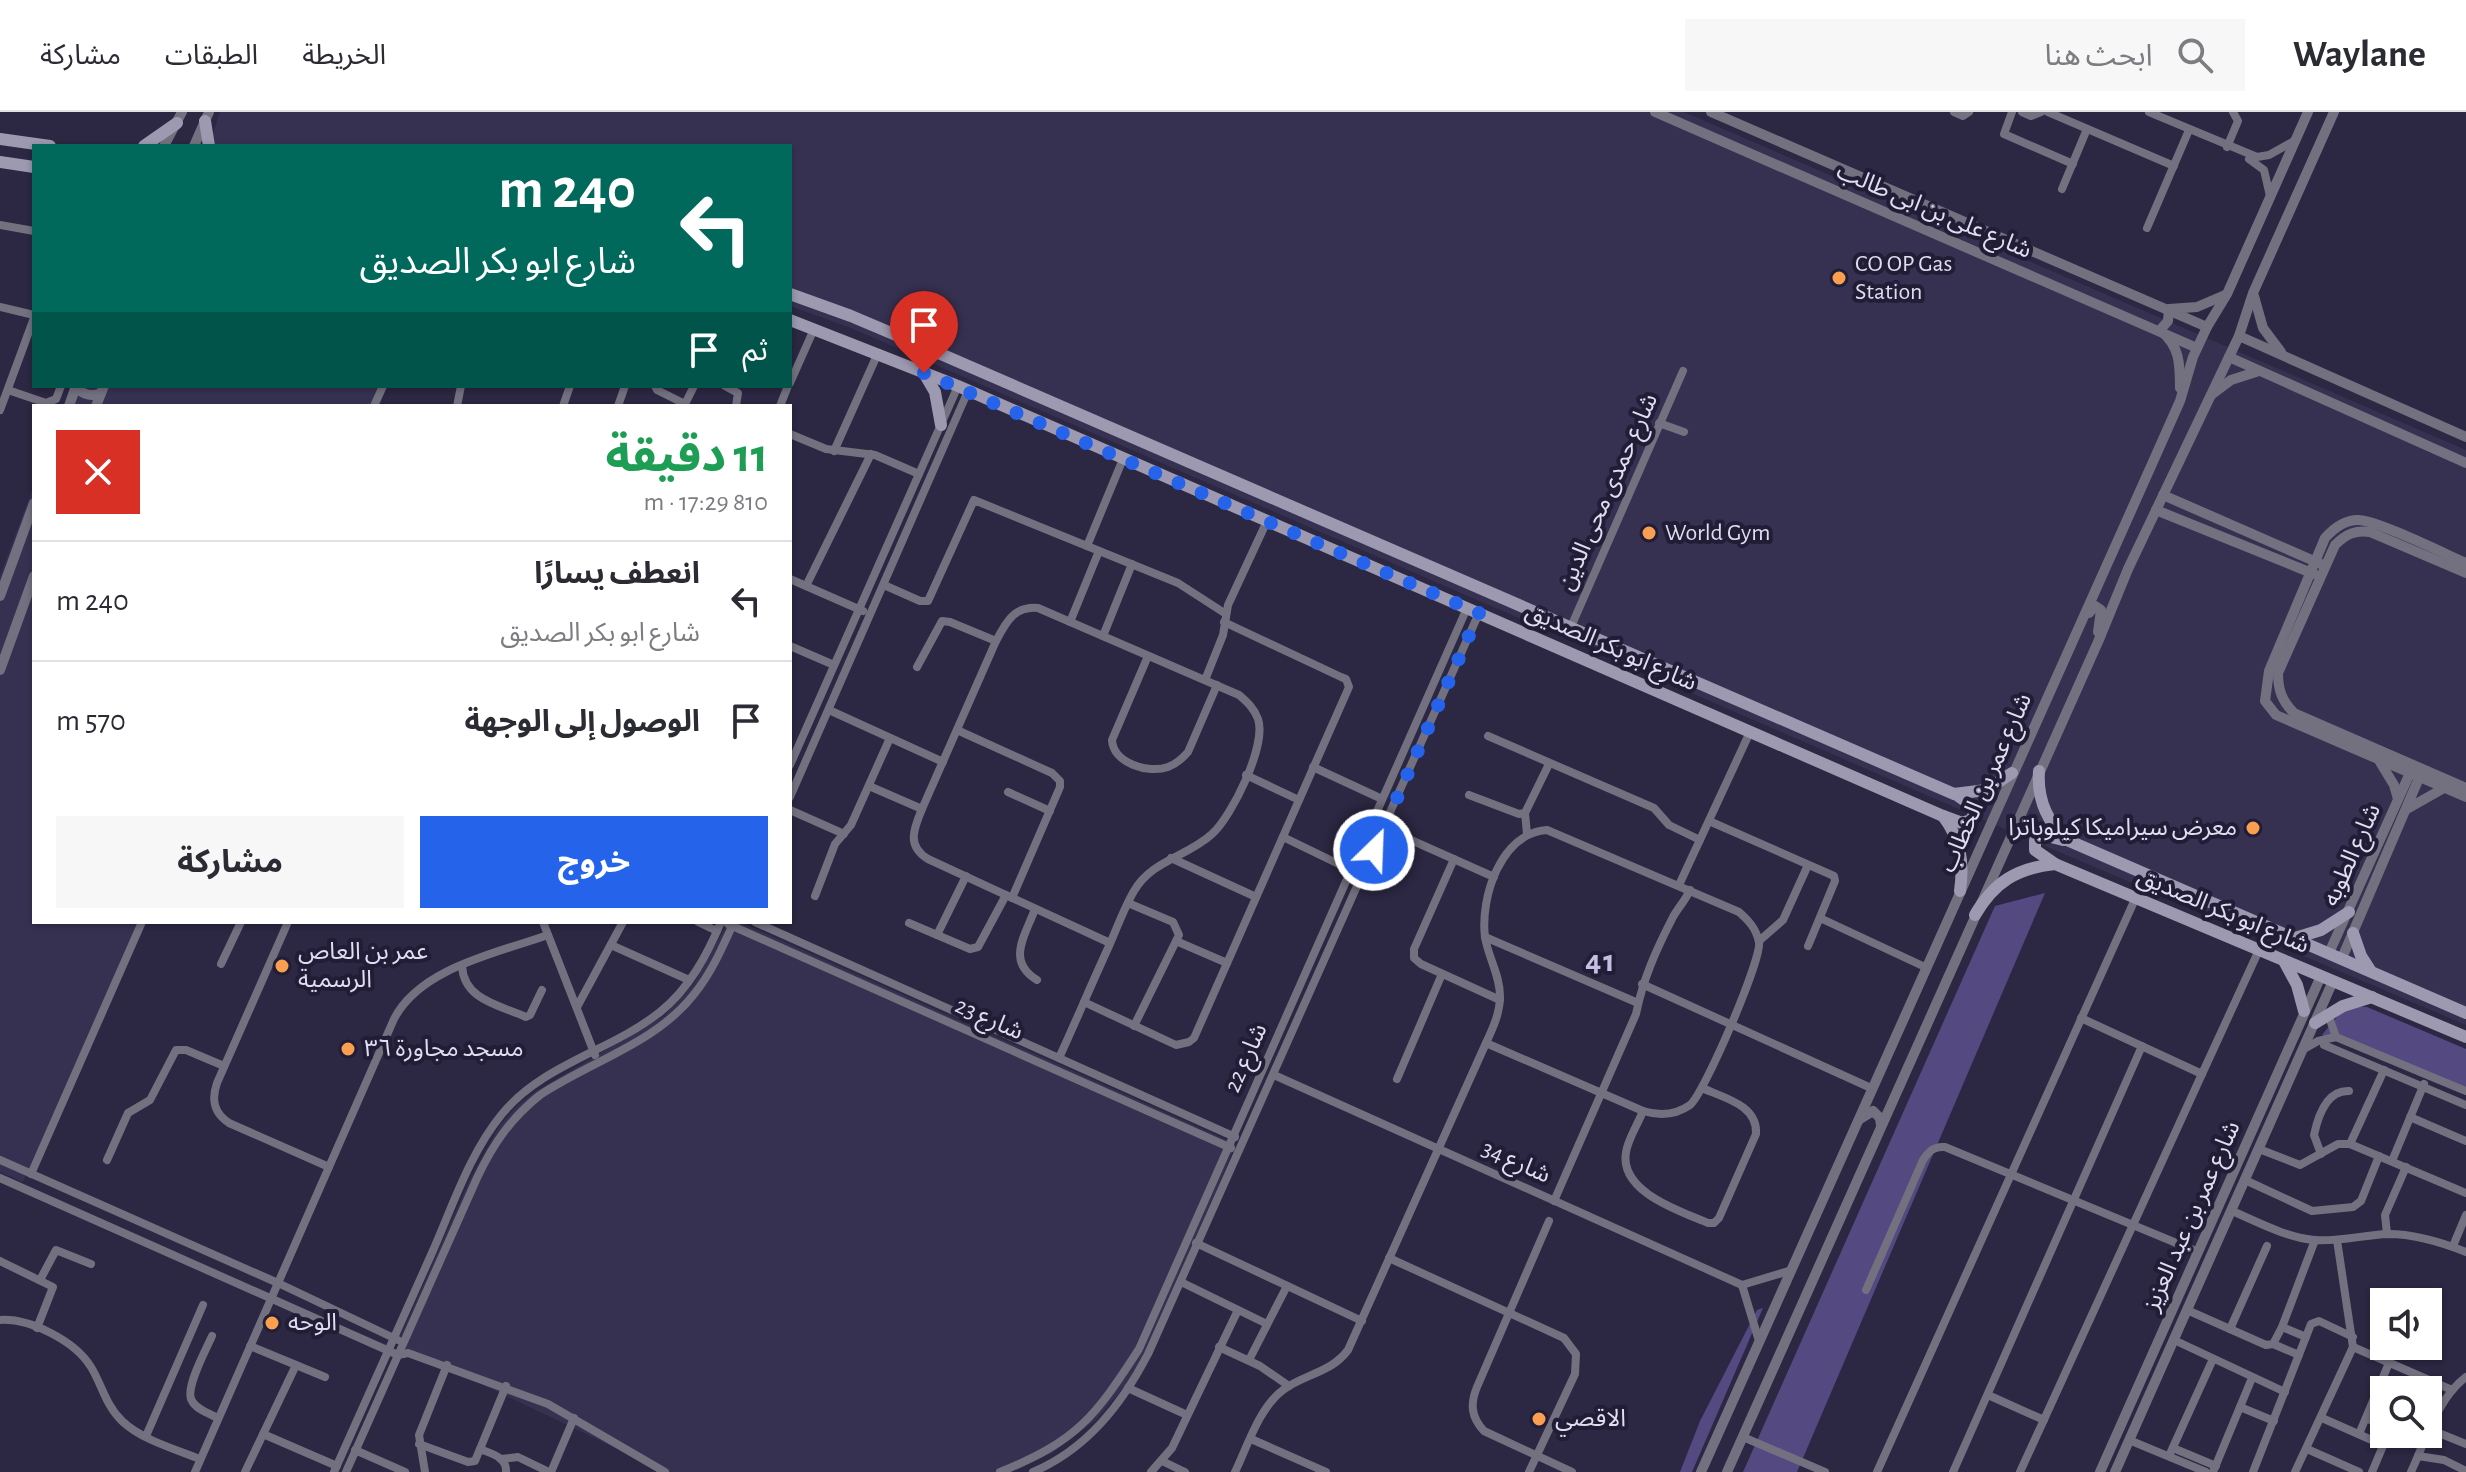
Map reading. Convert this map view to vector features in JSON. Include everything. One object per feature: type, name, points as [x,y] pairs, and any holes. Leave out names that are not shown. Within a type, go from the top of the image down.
[{"type":"main road","points":[[207,116],[209,144]]},
{"type":"main road","points":[[147,144],[180,118]]},
{"type":"main road","points":[[0,139],[36,144]]},
{"type":"main road","points":[[0,162],[32,167]]},
{"type":"main road","name":"شارع ابو بكر الصديق","points":[[792,295],[943,355],[1954,794]]},
{"type":"main road","name":"شارع ابو بكر الصديق","points":[[792,321],[963,388],[1943,816]]},
{"type":"main road","points":[[924,373],[935,392],[941,425]]},
{"type":"main road","points":[[1326,547],[1334,526]]},
{"type":"main road","points":[[1690,705],[1699,684]]},
{"type":"main road","points":[[1757,734],[1772,716]]},
{"type":"main road","points":[[2039,771],[2038,784],[2044,810],[2049,821],[2067,840]]},
{"type":"main road","points":[[1954,794],[1986,790],[2012,773]]},
{"type":"main road","points":[[1943,816],[1962,823],[1974,817],[1974,807],[1969,801],[1954,794]]},
{"type":"main road","points":[[1943,816],[1961,852],[1960,891]]},
{"type":"main road","points":[[2055,864],[2035,850],[2035,840],[2043,835],[2067,840]]},
{"type":"main road","name":"شارع ابو بكر الصديق","points":[[2067,840],[2466,1013]]},
{"type":"main road","points":[[1975,915],[1992,890],[2015,872],[2055,864]]},
{"type":"main road","name":"شارع ابو بكر الصديق","points":[[2055,864],[2466,1037]]},
{"type":"main road","points":[[2295,938],[2321,930],[2349,912]]},
{"type":"main road","points":[[2347,930],[2372,972]]},
{"type":"main road","points":[[2284,961],[2306,1009]]},
{"type":"main road","points":[[2321,1016],[2372,997]]},
{"type":"street","name":"شارع على بن ابى طالب","points":[[1655,112],[2197,348]]},
{"type":"street","name":"شارع على بن ابى طالب","points":[[1712,112],[2207,327]]},
{"type":"street","points":[[1954,112],[1963,116],[1969,112]]},
{"type":"street","points":[[2012,112],[2004,134],[2073,164]]},
{"type":"street","points":[[2022,112],[2031,116],[2041,112]]},
{"type":"street","points":[[2048,112],[2174,166]]},
{"type":"street","points":[[2226,146],[2238,121],[2233,112]]},
{"type":"street","name":"شارع عمر بن الخطاب","points":[[1701,1472],[2180,401],[2197,348],[2227,294],[2308,112]]},
{"type":"street","name":"شارع عمر بن الخطاب","points":[[1727,1472],[2128,569],[2239,336],[2253,293],[2334,112]]},
{"type":"street","points":[[2152,113],[2249,156],[2264,170],[2270,197]]},
{"type":"street","points":[[195,144],[207,116]]},
{"type":"street","points":[[165,144],[180,118]]},
{"type":"street","points":[[2062,189],[2087,129]]},
{"type":"street","points":[[2147,228],[2189,130]]},
{"type":"street","points":[[2249,156],[2265,157],[2295,141]]},
{"type":"street","points":[[0,225],[32,231]]},
{"type":"street","points":[[2253,293],[2263,328],[2285,357]]},
{"type":"street","points":[[2180,401],[2179,355],[2160,330],[2168,321],[2169,309],[2197,307],[2227,294]]},
{"type":"street","points":[[0,307],[32,316]]},
{"type":"street","points":[[0,410],[32,323]]},
{"type":"street","points":[[792,377],[814,329]]},
{"type":"street","points":[[2239,336],[2466,437]]},
{"type":"street","points":[[2243,364],[2243,351],[2254,343]]},
{"type":"street","points":[[834,451],[878,353]]},
{"type":"street","points":[[2229,357],[2466,463]]},
{"type":"street","name":"شارع حمدى محى الدين","points":[[1570,629],[1683,371]]},
{"type":"street","points":[[2205,403],[2231,380],[2259,371]]},
{"type":"street","points":[[8,390],[50,403],[56,399],[60,388]]},
{"type":"street","points":[[78,388],[92,396],[102,389]]},
{"type":"street","points":[[656,388],[683,404]]},
{"type":"street","points":[[729,388],[738,393],[736,404]]},
{"type":"street","points":[[792,760],[950,403],[963,388]]},
{"type":"street","points":[[792,793],[961,407],[963,388]]},
{"type":"street","points":[[950,403],[961,407]]},
{"type":"street","points":[[1659,423],[1684,432]]},
{"type":"street","points":[[2424,446],[2424,435],[2434,424]]},
{"type":"street","points":[[792,435],[834,451],[871,454],[919,474]]},
{"type":"street","points":[[806,586],[871,454]]},
{"type":"street","points":[[1087,546],[1123,459]]},
{"type":"street","points":[[2163,495],[2321,564]]},
{"type":"street","points":[[884,585],[920,601],[928,601],[974,500],[1195,592],[1225,618],[1348,683],[1349,687],[1194,1038],[1176,1045],[1084,1002]]},
{"type":"street","points":[[0,596],[32,508]]},
{"type":"street","points":[[2156,510],[2316,575]]},
{"type":"street","points":[[1205,680],[1223,635],[1225,618],[1267,521]]},
{"type":"street","points":[[2466,573],[2414,546],[2370,532],[2360,531],[2342,538],[2321,564],[2269,671],[2265,689],[2265,701],[2276,715],[2466,797]]},
{"type":"street","points":[[2248,548],[2254,535]]},
{"type":"street","points":[[1070,622],[1099,551]]},
{"type":"street","points":[[2442,558],[2466,563]]},
{"type":"street","points":[[1103,636],[1132,564]]},
{"type":"street","points":[[2108,564],[2115,574],[2128,569]]},
{"type":"street","points":[[792,581],[871,615]]},
{"type":"street","points":[[0,670],[32,582]]},
{"type":"street","points":[[2076,633],[2097,606],[2101,610],[2098,642]]},
{"type":"street","points":[[1059,1058],[1128,903],[1145,876],[1156,866],[1209,837],[1219,827],[1228,815],[1246,775],[1260,735],[1258,719],[1251,706],[1239,695],[1038,608],[1020,609],[1007,621],[996,641],[913,836],[917,850],[928,859],[1110,943]]},
{"type":"street","name":"شارع 22","points":[[1033,1472],[1064,1457],[1107,1417],[1156,1339],[1181,1282],[1228,1147],[1382,799],[1473,611]]},
{"type":"street","name":"شارع 22","points":[[1000,1472],[1056,1447],[1071,1436],[1097,1410],[1139,1349],[1274,1075],[1384,828],[1473,611]]},
{"type":"street","points":[[917,667],[942,621],[996,641]]},
{"type":"street","points":[[2293,627],[2278,673],[2280,695],[2294,713],[2466,788]]},
{"type":"street","points":[[792,647],[834,665]]},
{"type":"street","points":[[1148,656],[1112,740],[1122,759],[1146,769],[1158,770],[1180,761],[1188,752],[1217,685]]},
{"type":"street","points":[[829,710],[943,762]]},
{"type":"street","points":[[909,923],[970,949],[978,947],[1009,897],[1060,787],[1057,776],[957,730]]},
{"type":"street","points":[[1679,885],[1709,821],[1757,734]]},
{"type":"street","points":[[1488,736],[1654,808],[1679,831],[1700,840]]},
{"type":"street","points":[[815,896],[833,848],[851,825],[890,738]]},
{"type":"street","points":[[2378,760],[2387,772],[2398,799]]},
{"type":"street","points":[[1527,834],[1525,813],[1549,764]]},
{"type":"street","points":[[1313,767],[1382,799]]},
{"type":"street","points":[[1246,775],[1299,800]]},
{"type":"street","name":"شارع الطوبه","points":[[2342,958],[2349,912],[2398,799],[2414,776]]},
{"type":"street","name":"شارع الطوبه","points":[[2329,953],[2347,930],[2405,810],[2414,776]]},
{"type":"street","points":[[869,786],[922,809]]},
{"type":"street","points":[[2405,810],[2444,788]]},
{"type":"street","points":[[1008,792],[1050,811]]},
{"type":"street","points":[[1469,795],[1519,814],[1525,813]]},
{"type":"street","points":[[792,811],[844,834]]},
{"type":"street","points":[[1709,821],[1835,878],[1808,946]]},
{"type":"street","points":[[1384,828],[1494,877]]},
{"type":"street","points":[[1235,1472],[1266,1409],[1289,1386],[1336,1363],[1348,1350],[1486,1043],[1500,1011],[1500,1000],[1499,979],[1485,937],[1485,911],[1494,877],[1508,853],[1527,834],[1547,830],[1558,833],[1739,912],[1748,919],[1759,941],[1755,963],[1702,1088],[1697,1098],[1680,1110],[1662,1115],[1643,1111],[1486,1043]]},
{"type":"street","points":[[1283,837],[1351,870]]},
{"type":"street","points":[[1171,858],[1256,897]]},
{"type":"street","points":[[1454,859],[1413,953],[1417,961],[1500,1000]]},
{"type":"street","points":[[1759,941],[1783,920],[1808,865]]},
{"type":"street","points":[[937,935],[966,876]]},
{"type":"street","points":[[1554,1201],[1636,1014],[1642,984],[1675,913],[1690,890]]},
{"type":"street","points":[[1877,1472],[2136,897]]},
{"type":"street","points":[[1128,903],[1173,922],[1179,935],[1134,1026]]},
{"type":"street","points":[[1035,909],[1018,953],[1022,966],[1037,980]]},
{"type":"street","points":[[1820,918],[1925,967]]},
{"type":"street","points":[[31,1174],[141,924]]},
{"type":"street","points":[[221,964],[240,924]]},
{"type":"street","points":[[287,924],[224,1066],[213,1099],[223,1119],[329,1167]]},
{"type":"street","points":[[544,924],[598,1062]]},
{"type":"street","points":[[577,1007],[622,924]]},
{"type":"street","name":"شارع 23","points":[[759,924],[1244,1141]]},
{"type":"street","points":[[399,1341],[471,1166],[493,1125],[529,1088],[661,1011],[689,980],[726,925]]},
{"type":"street","points":[[263,1434],[335,1469],[499,1137],[540,1095],[652,1032],[685,1005],[708,975],[726,925]]},
{"type":"street","name":"شارع 23","points":[[726,925],[1239,1151]]},
{"type":"street","points":[[195,1472],[404,1002],[428,981],[548,935]]},
{"type":"street","points":[[1485,937],[1638,1003]]},
{"type":"street","points":[[1176,941],[1227,963]]},
{"type":"street","points":[[611,945],[689,980]]},
{"type":"street","points":[[2020,1472],[2259,950]]},
{"type":"street","points":[[462,966],[464,980],[471,991],[526,1017],[530,1015],[542,990]]},
{"type":"street","points":[[1397,1079],[1442,974]]},
{"type":"street","name":"شارع عمر بن عبد العزيز","points":[[2100,1472],[2306,1009],[2327,978]]},
{"type":"street","name":"شارع عمر بن عبد العزيز","points":[[2115,1472],[2321,1016],[2327,978]]},
{"type":"street","points":[[1642,984],[1871,1088]]},
{"type":"street","points":[[2306,1009],[2321,1016],[2337,1038]]},
{"type":"street","points":[[2081,1018],[2202,1074]]},
{"type":"street","points":[[2333,1049],[2337,1038]]},
{"type":"street","points":[[2304,1049],[2318,1041],[2337,1038],[2466,1091]]},
{"type":"street","points":[[2324,1045],[2466,1105]]},
{"type":"street","points":[[1953,1472],[2142,1046]]},
{"type":"street","points":[[107,1160],[128,1113],[150,1100],[176,1050],[183,1049],[224,1066]]},
{"type":"street","points":[[2350,1144],[2384,1070]]},
{"type":"street","points":[[1879,1071],[1881,1082],[1887,1087],[1902,1078]]},
{"type":"street","name":"شارع 34","points":[[1274,1075],[1742,1285]]},
{"type":"street","points":[[2392,1161],[2427,1075]]},
{"type":"street","points":[[1643,1111],[1626,1150],[1634,1181],[1651,1197],[1714,1223],[1756,1134],[1757,1124],[1746,1108],[1702,1088]]},
{"type":"street","points":[[2321,1154],[2314,1135],[2327,1102],[2336,1092],[2349,1091]]},
{"type":"street","points":[[1856,1124],[1872,1111],[1880,1118],[1881,1126]]},
{"type":"street","points":[[2410,1117],[2466,1141]]},
{"type":"street","points":[[2255,1123],[2269,1127]]},
{"type":"street","points":[[2259,1149],[2300,1165],[2338,1144],[2350,1144],[2466,1193]]},
{"type":"street","points":[[1866,1290],[1923,1160],[1933,1149],[1945,1147],[2198,1252]]},
{"type":"street","points":[[2245,1180],[2312,1211],[2353,1207],[2361,1201],[2379,1156]]},
{"type":"street","points":[[0,1160],[278,1283],[399,1341],[408,1353]]},
{"type":"street","points":[[2387,1234],[2385,1215],[2406,1167]]},
{"type":"street","points":[[0,1178],[393,1353],[408,1353],[506,1386],[574,1418],[665,1472]]},
{"type":"street","points":[[2232,1211],[2284,1233],[2315,1240],[2387,1234],[2420,1237],[2466,1252]]},
{"type":"street","points":[[2453,1246],[2465,1220]]},
{"type":"street","points":[[1549,1221],[1477,1387],[1472,1407],[1484,1431],[1572,1472]]},
{"type":"street","points":[[159,1249],[166,1245],[166,1235]]},
{"type":"street","points":[[2273,1344],[2315,1240]]},
{"type":"street","points":[[2295,1472],[2353,1347],[2337,1240]]},
{"type":"street","points":[[1193,1242],[1362,1321]]},
{"type":"street","points":[[184,1259],[180,1252],[187,1244]]},
{"type":"street","points":[[2230,1329],[2267,1246]]},
{"type":"street","points":[[40,1280],[56,1250],[91,1264]]},
{"type":"street","points":[[1389,1258],[1564,1338],[1576,1354],[1575,1374],[1529,1472]]},
{"type":"street","points":[[0,1261],[52,1285],[53,1290],[37,1328]]},
{"type":"street","points":[[1759,1341],[1742,1285],[1792,1270]]},
{"type":"street","points":[[1181,1282],[1267,1324]]},
{"type":"street","points":[[1249,1360],[1287,1286]]},
{"type":"street","points":[[146,1436],[203,1305]]},
{"type":"street","points":[[1151,1472],[1172,1448],[1238,1310]]},
{"type":"street","points":[[2187,1310],[2266,1345],[2273,1344],[2299,1355]]},
{"type":"street","points":[[0,1320],[37,1328],[80,1353],[93,1370],[114,1413],[128,1427],[200,1459]]},
{"type":"street","points":[[2253,1472],[2311,1324],[2316,1321],[2353,1337]]},
{"type":"street","points":[[2282,1327],[2306,1337]]},
{"type":"street","points":[[212,1336],[189,1392],[196,1406],[218,1418]]},
{"type":"street","points":[[2174,1340],[2285,1392]]},
{"type":"street","points":[[250,1346],[325,1377]]},
{"type":"street","points":[[1219,1347],[1249,1360],[1289,1386]]},
{"type":"street","points":[[2353,1347],[2452,1390]]},
{"type":"street","points":[[346,1472],[393,1353]]},
{"type":"street","points":[[2171,1452],[2213,1359]]},
{"type":"street","points":[[2359,1434],[2389,1363]]},
{"type":"street","points":[[245,1472],[296,1365]]},
{"type":"street","points":[[425,1472],[419,1444],[422,1425],[447,1365]]},
{"type":"street","points":[[2442,1405],[2466,1377]]},
{"type":"street","points":[[2129,1440],[2214,1469],[2252,1378]]},
{"type":"street","points":[[2141,1381],[2153,1386]]},
{"type":"street","points":[[419,1444],[468,1462],[475,1461],[506,1386]]},
{"type":"street","points":[[1128,1388],[1187,1415]]},
{"type":"street","points":[[1988,1395],[2044,1420]]},
{"type":"street","points":[[2240,1407],[2274,1421]]},
{"type":"street","points":[[501,1459],[518,1457],[550,1472],[574,1418]]},
{"type":"street","points":[[2322,1418],[2370,1439]]},
{"type":"street","points":[[2366,1418],[2370,1420]]},
{"type":"street","points":[[2442,1435],[2466,1444]]},
{"type":"street","points":[[1743,1437],[1825,1472]]},
{"type":"street","points":[[1251,1439],[1323,1471]]},
{"type":"street","points":[[2372,1472],[2382,1448]]},
{"type":"street","points":[[2411,1472],[2421,1448]]},
{"type":"street","points":[[480,1449],[501,1459],[506,1465],[506,1472]]},
{"type":"street","points":[[2307,1449],[2359,1472]]},
{"type":"street","points":[[355,1450],[405,1472]]},
{"type":"street","points":[[2171,1452],[2206,1472]]},
{"type":"street","points":[[2418,1456],[2444,1460],[2466,1471]]},
{"type":"street","points":[[1162,1461],[1185,1472]]},
{"type":"shaded area","points":[[220,112],[1684,112],[2466,450],[2466,1025],[2000,827],[851,328],[792,307],[792,144],[210,144]]},
{"type":"shaded area","points":[[70,388],[377,388],[371,404],[65,404]]},
{"type":"shaded area","points":[[32,490],[32,924],[138,924],[23,1182],[0,1172],[0,576]]},
{"type":"shaded area","points":[[2045,893],[1797,1472],[1743,1472],[1995,906]]},
{"type":"shaded area","points":[[727,924],[744,924],[1236,1144],[1157,1330],[1131,1379],[1096,1420],[1052,1453],[1011,1472],[666,1472],[397,1344],[470,1179],[500,1125],[536,1091],[664,1016],[693,985]]},
{"type":"shaded area","points":[[2354,1006],[2367,1007],[2466,1049],[2466,1095],[2322,1035],[2340,1013]]},
{"type":"shaded area","points":[[1763,1308],[1692,1472],[1680,1472],[1700,1421],[1757,1310]]},
{"type":"place","name":"CO OP Gas Station","points":[[1839,278]]},
{"type":"place","name":"World Gym","points":[[1649,533]]},
{"type":"place","name":"معرض سيراميكا كيلوباترا","points":[[2253,828]]},
{"type":"place","name":"عمر بن العاص الرسمية","points":[[282,966]]},
{"type":"place","name":"مسجد مجاورة ٣٦","points":[[348,1049]]},
{"type":"place","name":"الوحه","points":[[272,1323]]},
{"type":"place","name":"الاقصي","points":[[1539,1419]]},
{"type":"district","name":"41","points":[[1601,961]]},
{"type":"route","points":[[924,373],[1479,613],[1374,850]]}]
